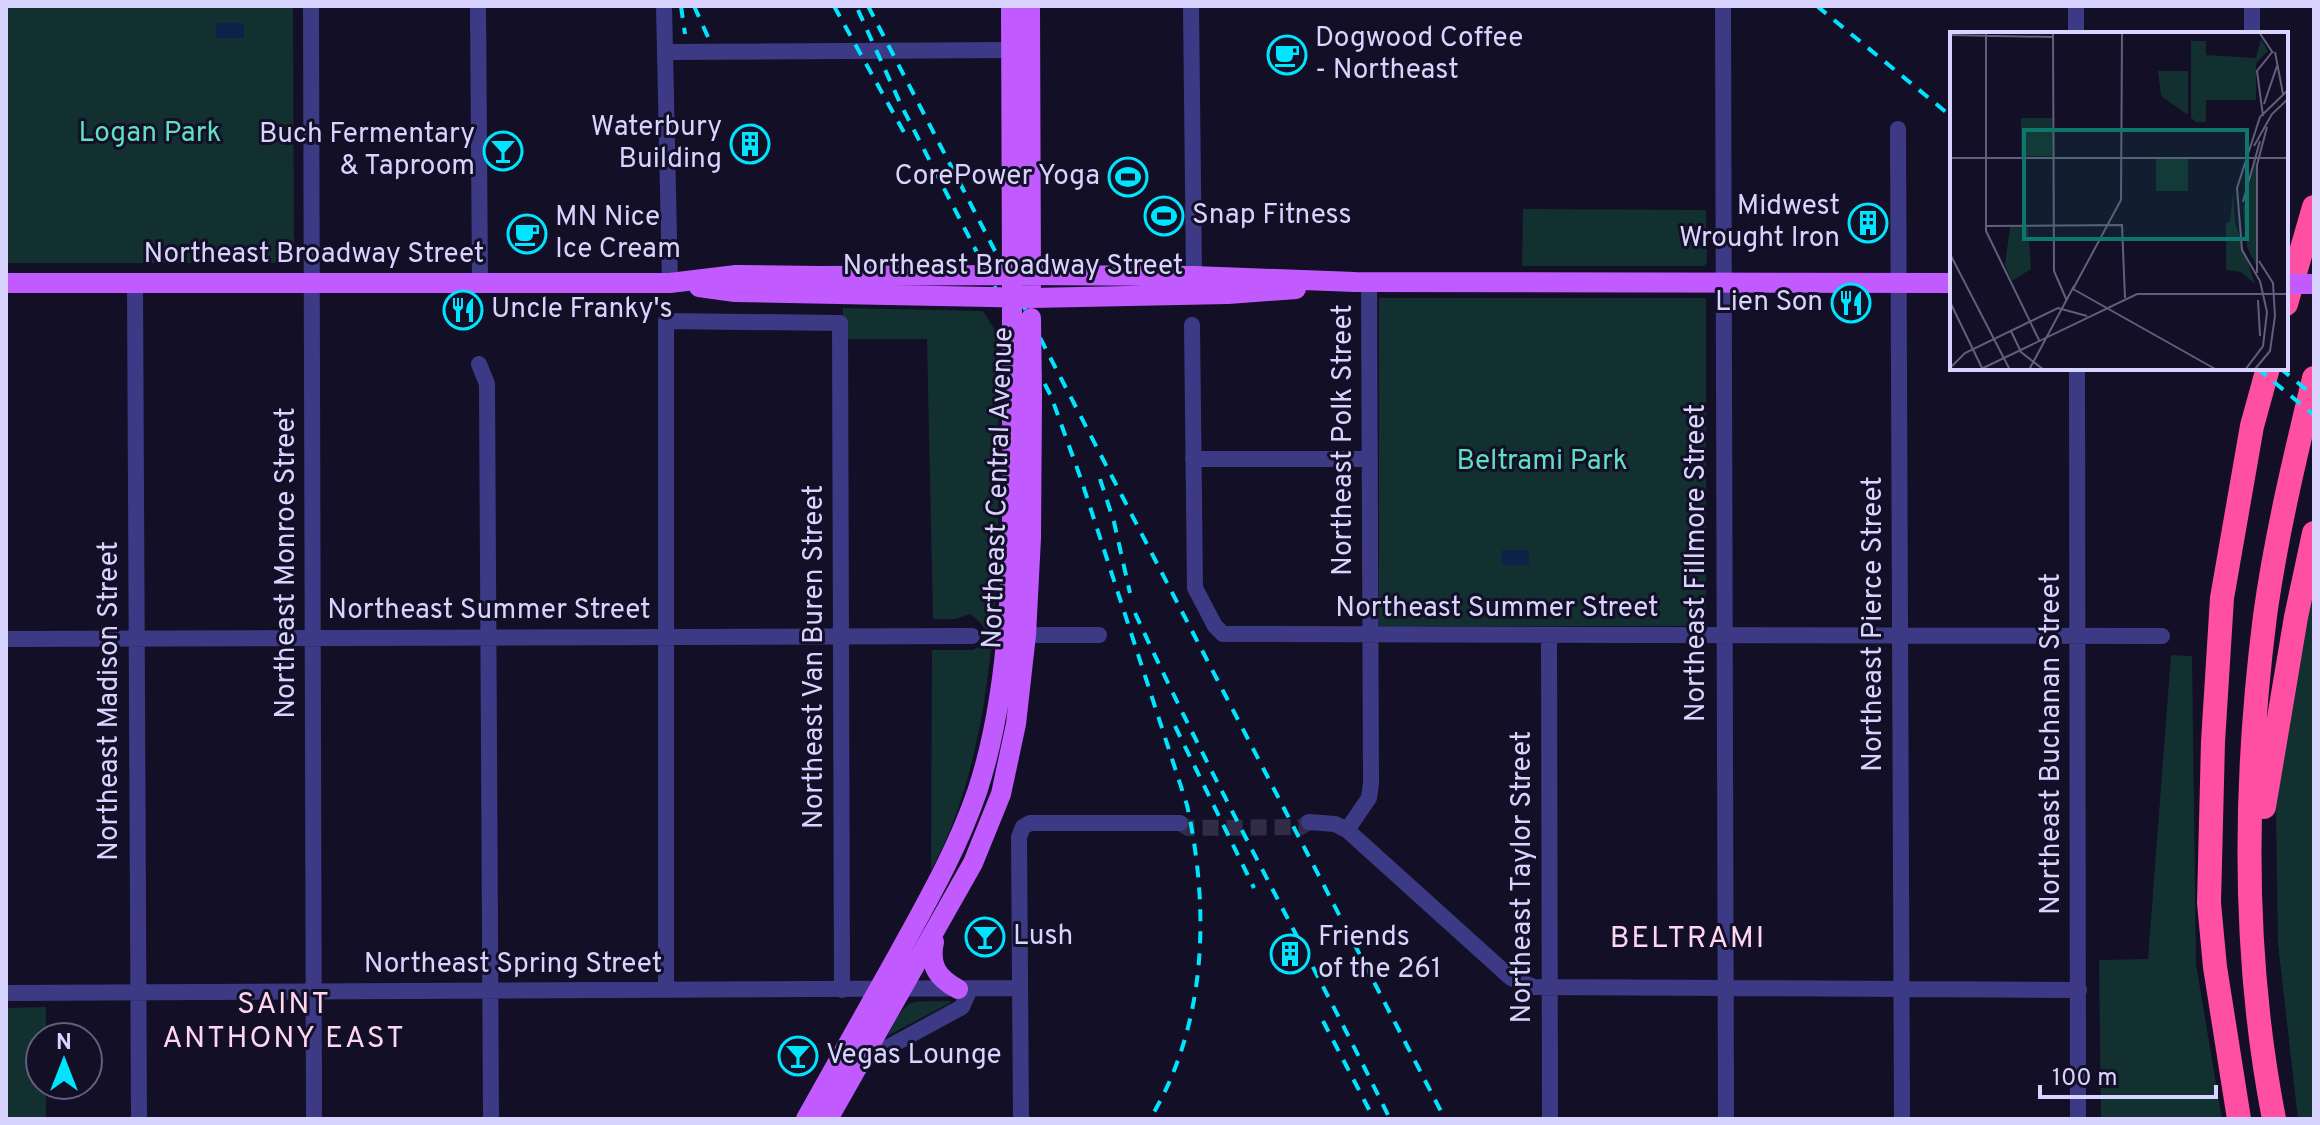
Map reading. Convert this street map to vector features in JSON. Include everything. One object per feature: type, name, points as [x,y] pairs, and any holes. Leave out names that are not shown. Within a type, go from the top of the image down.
[{"type":"highway","points":[[2288,297],[2314,207]]},
{"type":"highway","points":[[2239,1119],[2215,967],[2209,903],[2213,742],[2222,598],[2252,426],[2267,370]]},
{"type":"highway","points":[[2274,1119],[2260,1031],[2250,885],[2252,769],[2265,615],[2293,465],[2314,378]]},
{"type":"highway","points":[[2250,885],[2296,617],[2314,533]]},
{"type":"main road","name":"Northeast Central Avenue","points":[[1011,6],[1009,79],[1022,275]]},
{"type":"main road","name":"Northeast Central Avenue","points":[[806,1119],[942,875],[969,814],[1016,635],[1031,538],[1022,396],[1022,275],[1031,79],[1030,6]]},
{"type":"main road","name":"Northeast Broadway Street","points":[[6,283],[670,283],[736,275],[820,285],[1022,298],[1260,293],[1362,282]]},
{"type":"main road","name":"Northeast Broadway Street","points":[[820,285],[1022,275],[1194,276],[1362,282],[1950,283]]},
{"type":"main road","points":[[2288,284],[2314,284]]},
{"type":"main road","name":"Northeast Central Avenue","points":[[828,1119],[973,863],[1001,794],[1016,724],[1016,635]]},
{"type":"main road","points":[[940,923],[932,964],[945,982],[964,989]]},
{"type":"street","name":"Northeast Monroe Street","points":[[311,6],[314,1119]]},
{"type":"street","points":[[478,6],[480,283]]},
{"type":"street","points":[[664,6],[670,283]]},
{"type":"street","points":[[1191,6],[1194,276]]},
{"type":"street","name":"Northeast Fillmore Street","points":[[1723,6],[1726,1119]]},
{"type":"street","points":[[2076,6],[2076,32]]},
{"type":"street","points":[[2252,6],[2252,32]]},
{"type":"street","points":[[665,52],[1010,50]]},
{"type":"street","name":"Northeast Pierce Street","points":[[1898,129],[1902,1119]]},
{"type":"street","name":"Northeast Polk Street","points":[[1347,830],[1369,798],[1371,783],[1370,459],[1362,282]]},
{"type":"street","name":"Northeast Madison Street","points":[[135,283],[139,1119]]},
{"type":"street","name":"Northeast Van Buren Street","points":[[665,637],[666,321],[840,323],[842,990]]},
{"type":"street","points":[[1192,325],[1193,459],[1370,459]]},
{"type":"street","points":[[479,364],[487,384],[491,1119]]},
{"type":"street","name":"Northeast Buchanan Street","points":[[2077,370],[2078,1119]]},
{"type":"street","name":"Northeast Summer Street","points":[[1193,459],[1195,588],[1215,626],[1223,634],[2162,636]]},
{"type":"street","points":[[1016,635],[1099,635]]},
{"type":"street","name":"Northeast Taylor Street","points":[[1549,635],[1550,1119]]},
{"type":"street","name":"Northeast Summer Street","points":[[6,639],[972,636]]},
{"type":"street","points":[[665,637],[666,990]]},
{"type":"street","points":[[1309,822],[1335,824],[1347,830],[1511,978],[1534,987],[2079,990]]},
{"type":"street","points":[[1021,1119],[1019,837],[1023,827],[1030,823],[1180,823]]},
{"type":"street","name":"Northeast Spring Street","points":[[6,993],[1020,988]]},
{"type":"street","points":[[861,1062],[962,1007],[967,1002],[964,989]]},
{"type":"green space","name":"Logan Park","points":[[6,6],[293,6],[294,263],[6,263]]},
{"type":"green space","points":[[1523,209],[1706,210],[1707,263],[1704,266],[1522,266]]},
{"type":"green space","name":"Beltrami Park","points":[[1379,298],[1706,298],[1706,626],[1379,626]]},
{"type":"green space","points":[[843,308],[983,311],[998,335],[998,538],[987,680],[975,748],[957,812],[931,870],[932,650],[973,650],[984,644],[985,630],[970,614],[955,619],[933,619],[927,339],[842,339]]},
{"type":"green space","points":[[2314,574],[2314,1119],[2298,1119],[2278,944],[2276,812],[2294,673]]},
{"type":"green space","points":[[2171,655],[2192,656],[2196,964],[2222,1119],[2101,1119],[2099,960],[2148,959]]},
{"type":"green space","points":[[950,1003],[887,1036],[910,1004]]},
{"type":"green space","points":[[46,1007],[46,1021],[24,1021],[24,1101],[46,1101],[46,1119],[6,1119],[6,1008]]},
{"type":"water","points":[[216,23],[244,23],[244,38],[216,38]]},
{"type":"water","points":[[1502,550],[1529,550],[1529,565],[1502,565]]},
{"type":"tunnel","points":[[1180,823],[1188,828],[1301,827],[1309,822]]},
{"type":"railway","points":[[681,6],[685,34]]},
{"type":"railway","points":[[694,6],[708,37]]},
{"type":"railway","points":[[834,6],[905,134]]},
{"type":"railway","points":[[868,6],[1445,1119]]},
{"type":"railway","points":[[1817,6],[1950,115]]},
{"type":"railway","points":[[858,10],[901,105],[1051,396],[1187,805],[1199,885],[1198,966],[1193,1006],[1183,1045],[1169,1083],[1150,1119]]},
{"type":"railway","points":[[2259,370],[2314,415]]},
{"type":"railway","points":[[2282,370],[2314,396]]},
{"type":"railway","points":[[1100,479],[1114,522],[1130,593]]},
{"type":"railway","points":[[1135,613],[1196,741],[1390,1119]]},
{"type":"railway","points":[[1175,726],[1254,888]]},
{"type":"railway","points":[[1323,1021],[1374,1119]]},
{"type":"place","name":"Dogwood Coffee - Northeast","points":[[1287,55]]},
{"type":"place","name":"Waterbury Building","points":[[750,144]]},
{"type":"place","name":"Buch Fermentary & Taproom","points":[[503,151]]},
{"type":"place","name":"CorePower Yoga","points":[[1128,177]]},
{"type":"place","name":"Snap Fitness","points":[[1164,216]]},
{"type":"place","name":"Midwest Wrought Iron","points":[[1868,223]]},
{"type":"place","name":"MN Nice Ice Cream","points":[[527,234]]},
{"type":"place","name":"Lien Son","points":[[1851,303]]},
{"type":"place","name":"Uncle Franky's","points":[[463,310]]},
{"type":"place","name":"Lush","points":[[985,937]]},
{"type":"place","name":"Friends of the 261","points":[[1290,954]]},
{"type":"place","name":"Vegas Lounge","points":[[798,1056]]},
{"type":"district","name":"BELTRAMI","points":[[1688,939]]},
{"type":"district","name":"SAINT ANTHONY EAST","points":[[284,1022]]}]
